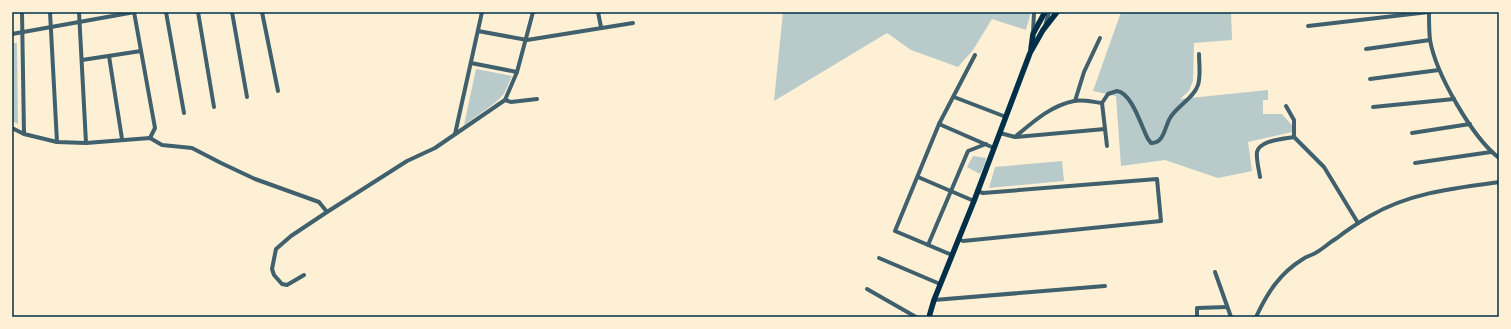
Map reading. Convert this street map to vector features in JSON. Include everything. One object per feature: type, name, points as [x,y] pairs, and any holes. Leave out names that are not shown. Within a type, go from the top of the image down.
[{"type":"main road","points":[[1030,52],[1033,34],[1045,12]]},
{"type":"main road","points":[[929,317],[940,284],[974,201],[1030,52],[1043,30],[1057,12]]},
{"type":"street","points":[[22,12],[24,134]]},
{"type":"street","points":[[50,12],[57,142]]},
{"type":"street","points":[[80,12],[86,143]]},
{"type":"street","points":[[12,34],[134,12],[154,128],[150,138]]},
{"type":"street","points":[[166,12],[184,113]]},
{"type":"street","points":[[198,12],[214,107]]},
{"type":"street","points":[[232,12],[247,97]]},
{"type":"street","points":[[262,12],[278,91]]},
{"type":"street","points":[[455,135],[482,12]]},
{"type":"street","points":[[304,275],[287,285],[282,284],[274,275],[272,269],[276,248],[326,212],[406,160],[435,148],[505,100],[517,72],[533,12]]},
{"type":"street","points":[[598,12],[600,27]]},
{"type":"street","points":[[1033,34],[1034,12]]},
{"type":"street","points":[[1043,30],[1049,12]]},
{"type":"street","points":[[1308,26],[1429,12],[1430,40],[1439,70],[1470,124],[1491,152],[1499,158]]},
{"type":"street","points":[[478,31],[526,40],[633,22]]},
{"type":"street","points":[[1075,101],[1084,72],[1100,38]]},
{"type":"street","points":[[1366,49],[1430,40]]},
{"type":"street","points":[[82,60],[141,51]]},
{"type":"street","points":[[1107,146],[1102,103],[1105,97],[1117,90],[1124,93],[1130,100],[1148,138],[1152,143],[1157,143],[1174,112],[1195,91],[1199,76],[1199,54]]},
{"type":"street","points":[[952,255],[895,231],[939,124],[975,55]]},
{"type":"street","points":[[109,56],[122,139]]},
{"type":"street","points":[[471,63],[517,72]]},
{"type":"street","points":[[1370,79],[1439,70]]},
{"type":"street","points":[[954,97],[1006,117]]},
{"type":"street","points":[[1373,107],[1454,98]]},
{"type":"street","points":[[505,100],[512,102],[537,99]]},
{"type":"street","points":[[1015,137],[1046,112],[1075,101],[1102,103]]},
{"type":"street","points":[[1286,106],[1294,120],[1294,138],[1324,167],[1358,223]]},
{"type":"street","points":[[939,124],[994,148]]},
{"type":"street","points":[[1412,133],[1470,124]]},
{"type":"street","points":[[12,128],[24,134],[57,142],[86,143],[150,138],[162,144],[192,148],[255,179],[319,202],[326,212]]},
{"type":"street","points":[[1000,133],[1015,137],[1105,129]]},
{"type":"street","points":[[1260,177],[1257,152],[1259,148],[1267,142],[1294,138]]},
{"type":"street","points":[[928,245],[968,152],[986,144]]},
{"type":"street","points":[[1415,163],[1491,152]]},
{"type":"street","points":[[918,177],[974,201]]},
{"type":"street","points":[[958,239],[964,241],[1161,221],[1157,179],[983,193],[977,191]]},
{"type":"street","points":[[1256,317],[1273,285],[1284,273],[1296,263],[1316,253],[1358,223],[1381,210],[1399,202],[1424,194],[1499,182]]},
{"type":"street","points":[[879,258],[940,284]]},
{"type":"street","points":[[1215,272],[1231,317]]},
{"type":"street","points":[[934,300],[1105,286]]},
{"type":"street","points":[[867,289],[916,317]]},
{"type":"street","points":[[1197,317],[1197,308],[1227,307]]},
{"type":"shaded area","points":[[783,12],[1031,12],[1026,30],[992,19],[973,50],[958,67],[911,50],[887,33],[774,101]]},
{"type":"shaded area","points":[[1121,12],[1231,12],[1232,40],[1194,43],[1193,81],[1189,91],[1180,99],[1268,90],[1268,100],[1263,100],[1263,114],[1282,114],[1297,131],[1248,142],[1252,171],[1218,178],[1165,160],[1121,166],[1116,96],[1093,91]]},
{"type":"shaded area","points":[[12,43],[17,43],[18,124],[12,121]]},
{"type":"shaded area","points":[[476,69],[512,76],[504,94],[495,103],[464,125]]},
{"type":"shaded area","points":[[973,156],[986,158],[980,174],[967,167]]},
{"type":"shaded area","points":[[1062,161],[1064,181],[989,188],[995,167]]}]
